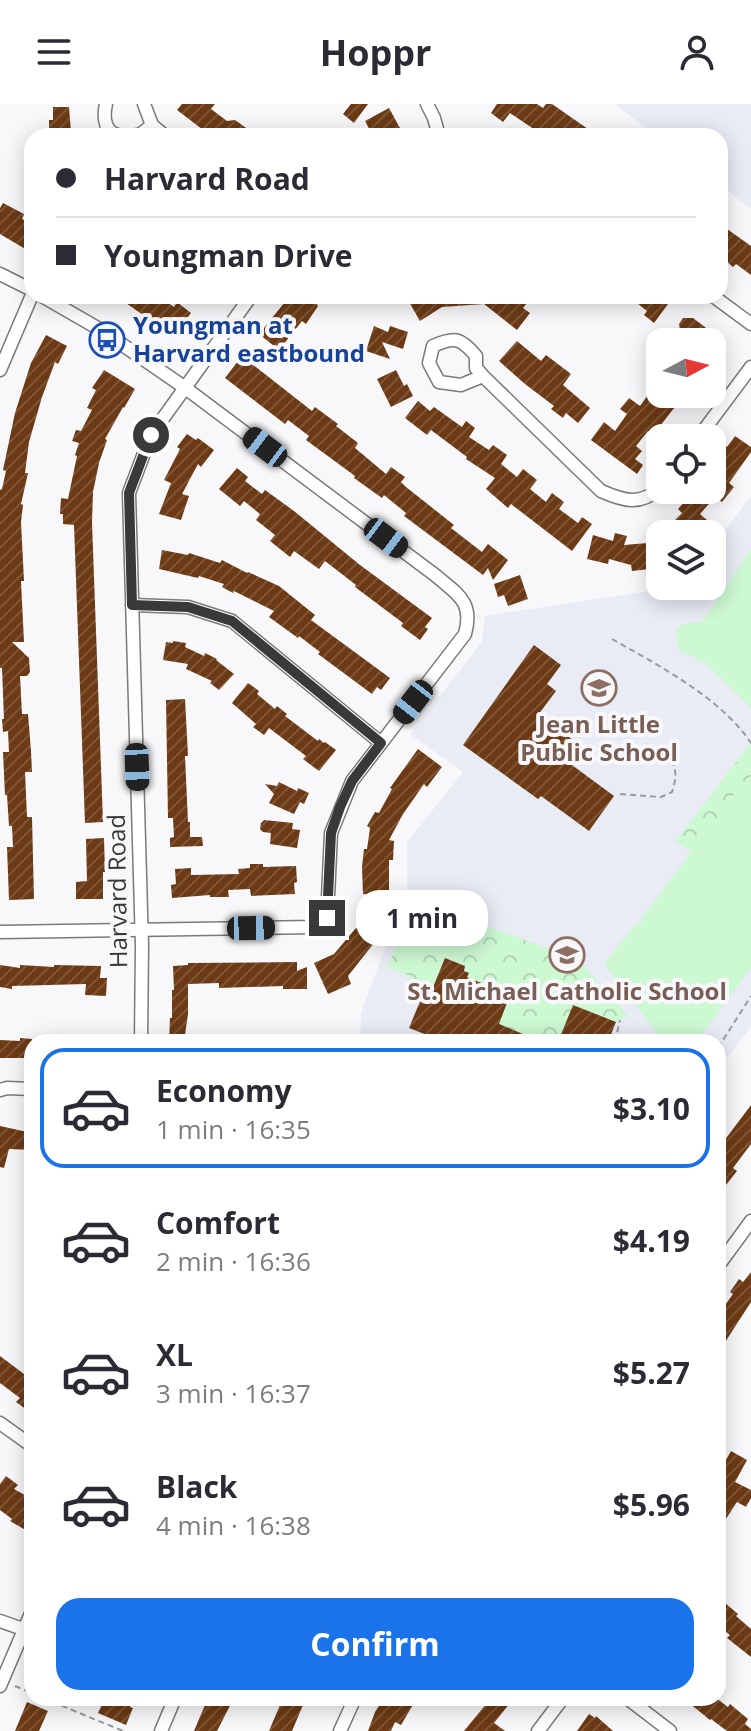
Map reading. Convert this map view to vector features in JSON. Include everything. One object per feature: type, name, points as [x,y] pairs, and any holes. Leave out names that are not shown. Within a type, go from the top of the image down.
[{"type":"street","points":[[106,104],[104,114],[108,128]]},
{"type":"street","points":[[144,104],[156,128]]},
{"type":"street","points":[[427,104],[437,128]]},
{"type":"street","points":[[148,128],[152,125]]},
{"type":"street","points":[[0,274],[24,288]]},
{"type":"street","points":[[0,370],[27,304]]},
{"type":"street","points":[[0,932],[312,927],[327,918],[331,833],[352,781],[465,634],[468,624],[465,602],[435,575],[184,387],[101,330],[56,304]]},
{"type":"street","name":"Harvard Road","points":[[141,1034],[129,493],[151,435],[245,304]]},
{"type":"street","points":[[724,304],[751,324]]},
{"type":"street","points":[[483,376],[461,385],[439,382],[429,363],[433,346],[449,338],[464,342],[476,356],[476,368],[483,376],[601,491],[622,500],[646,499]]},
{"type":"street","points":[[708,424],[751,367]]},
{"type":"street","points":[[132,605],[188,607],[232,621],[381,743]]},
{"type":"street","points":[[0,1090],[24,1089]]},
{"type":"street","points":[[726,1255],[751,1221]]},
{"type":"street","points":[[0,1423],[24,1440]]},
{"type":"street","points":[[0,1621],[23,1629],[1,1684]]},
{"type":"street","points":[[161,1731],[172,1706]]},
{"type":"street","points":[[340,1731],[351,1706]]},
{"type":"street","points":[[538,1731],[557,1706]]},
{"type":"street","points":[[637,1706],[670,1731]]},
{"type":"path","points":[[207,322],[212,326]]},
{"type":"path","points":[[197,336],[201,339]]},
{"type":"path","points":[[612,639],[691,685],[742,729],[751,743]]},
{"type":"path","points":[[620,794],[661,797],[672,792],[677,776],[674,765],[663,752],[643,743]]},
{"type":"path","points":[[726,1035],[751,996]]},
{"type":"path","points":[[617,1034],[620,1020]]},
{"type":"path","points":[[1,1684],[24,1691]]},
{"type":"path","points":[[62,1706],[123,1731]]},
{"type":"shaded area","points":[[615,104],[751,104],[751,209],[728,191],[728,128],[646,128]]},
{"type":"shaded area","points":[[751,496],[751,1027],[726,1059],[726,1034],[360,1034],[361,1013],[407,889],[407,842],[463,772],[410,734],[482,642],[485,616],[646,591],[646,600],[726,600],[726,529]]},
{"type":"green space","points":[[751,549],[751,708],[705,663],[678,650],[676,631],[682,624],[702,622],[717,600],[726,600],[726,586]]},
{"type":"green space","points":[[751,742],[751,897],[676,841]]},
{"type":"green space","points":[[746,779],[751,783],[751,968],[702,1034],[658,1034],[604,964],[635,925],[644,921],[641,919]]},
{"type":"green space","points":[[415,900],[578,959],[628,1016],[616,1022],[574,1005],[561,1034],[523,1034],[499,1024],[510,995],[467,977],[465,966],[445,958],[427,1002],[421,999],[423,992],[406,985],[410,976],[387,968]]},
{"type":"building","points":[[182,104],[215,104],[211,109],[227,121],[235,120],[246,128],[201,128],[177,110]]},
{"type":"building","points":[[351,104],[368,104],[354,123],[343,114]]},
{"type":"building","points":[[497,104],[537,104],[543,108],[546,104],[552,104],[586,128],[532,128],[510,113],[503,122],[491,113]]},
{"type":"building","points":[[53,107],[69,107],[71,128],[49,128],[49,120],[53,120]]},
{"type":"building","points":[[389,108],[400,128],[369,128],[365,121]]},
{"type":"building","points":[[3,203],[24,214],[24,248],[0,234],[0,208]]},
{"type":"building","points":[[728,230],[751,246],[751,275],[736,264],[733,267],[728,263]]},
{"type":"building","points":[[127,304],[170,304],[174,307],[180,304],[191,313],[172,338],[158,327],[160,325]]},
{"type":"building","points":[[283,304],[318,306],[306,324],[302,321],[279,350],[259,334]]},
{"type":"building","points":[[410,304],[484,304],[442,307],[420,321]]},
{"type":"building","points":[[484,304],[526,304],[523,308],[530,313],[517,330]]},
{"type":"building","points":[[638,304],[668,304],[654,323],[644,315],[647,311]]},
{"type":"building","points":[[683,318],[693,318],[706,328],[680,328]]},
{"type":"building","points":[[374,326],[388,332],[390,326],[408,332],[403,349],[382,342],[390,359],[366,351]]},
{"type":"building","points":[[46,335],[67,346],[58,364],[55,362],[29,442],[25,473],[28,473],[21,504],[24,642],[12,642],[29,658],[30,672],[27,676],[20,676],[22,714],[28,714],[31,751],[32,772],[25,772],[27,817],[32,817],[34,899],[9,900],[7,847],[13,847],[5,795],[3,752],[9,752],[8,731],[3,732],[0,668],[0,490],[15,413],[31,363]]},
{"type":"building","points":[[517,341],[541,361],[546,355],[571,374],[563,385],[590,408],[578,423],[566,413],[563,418],[551,409],[554,406],[499,361]]},
{"type":"building","points":[[242,356],[312,411],[315,407],[338,424],[336,426],[358,443],[355,448],[386,474],[391,467],[405,477],[401,482],[406,487],[482,552],[488,544],[508,560],[493,580],[488,568],[483,575],[404,516],[406,513],[384,495],[382,498],[306,440],[309,436],[288,420],[285,424],[225,378]]},
{"type":"building","points":[[104,370],[135,389],[105,439],[93,492],[103,822],[85,823],[74,525],[63,524],[63,514],[60,514],[61,498],[68,499],[77,456],[79,443],[72,441],[76,430],[81,431],[92,410],[87,408],[96,390],[92,388]]},
{"type":"building","points":[[396,370],[413,396],[391,407],[377,379]]},
{"type":"building","points":[[629,398],[640,406],[646,398],[646,408],[674,408],[662,424],[646,424],[646,434],[636,446],[642,451],[635,459],[643,465],[637,474],[591,440],[604,422],[615,431],[627,414],[620,409]]},
{"type":"building","points":[[418,401],[430,411],[434,407],[462,427],[466,421],[475,428],[469,437],[489,450],[493,445],[507,455],[501,464],[517,477],[523,469],[537,480],[530,489],[546,502],[552,493],[564,502],[559,509],[578,523],[582,517],[592,524],[572,551],[511,504],[508,508],[486,489],[495,478],[431,430],[427,435],[405,418]]},
{"type":"building","points":[[187,434],[214,450],[201,467],[198,464],[182,494],[189,496],[181,520],[159,514],[171,483],[164,480],[180,449],[177,447]]},
{"type":"building","points":[[735,436],[751,447],[751,452],[729,483],[734,487],[726,497],[726,446]]},
{"type":"building","points":[[237,468],[248,477],[245,481],[262,494],[265,490],[294,511],[432,618],[420,640],[325,561],[319,569],[294,551],[290,557],[270,541],[275,535],[256,520],[260,514],[244,501],[240,506],[219,489]]},
{"type":"building","points":[[682,504],[709,504],[700,514],[707,520],[675,520],[682,513],[678,509]]},
{"type":"building","points":[[615,533],[627,536],[624,545],[646,543],[646,569],[632,571],[631,565],[609,559],[608,564],[587,559],[593,535],[613,541]]},
{"type":"building","points":[[162,550],[189,553],[220,563],[222,560],[279,586],[315,615],[311,620],[390,678],[381,690],[377,687],[372,694],[299,636],[269,617],[274,611],[233,593],[222,587],[224,584],[159,569]]},
{"type":"building","points":[[520,575],[528,599],[508,606],[504,595],[498,597],[494,584]]},
{"type":"building","points":[[166,642],[186,643],[185,647],[217,659],[234,674],[219,690],[210,683],[212,681],[186,669],[188,664],[163,660]]},
{"type":"building","name":"Jean Little Public School","points":[[534,645],[561,665],[547,684],[556,691],[538,715],[573,740],[561,757],[614,796],[589,831],[463,745]]},
{"type":"building","points":[[248,683],[275,709],[277,706],[287,714],[285,716],[318,741],[336,750],[319,771],[303,759],[306,756],[269,728],[264,735],[253,727],[256,724],[232,703]]},
{"type":"building","points":[[185,699],[188,822],[190,837],[202,837],[203,846],[170,847],[170,838],[174,837],[173,818],[168,818],[166,700]]},
{"type":"building","points":[[418,749],[442,767],[427,787],[424,784],[389,840],[394,841],[393,860],[389,860],[389,904],[382,929],[358,923],[366,894],[363,894],[362,867],[370,828],[367,826],[375,812],[379,813],[390,788]]},
{"type":"building","points":[[279,782],[309,793],[294,814],[269,803],[274,794],[265,784],[277,786]]},
{"type":"building","points":[[264,820],[293,823],[292,829],[300,830],[297,848],[270,844],[271,833],[260,829]]},
{"type":"building","points":[[104,838],[103,899],[76,899],[76,882],[87,881],[86,839]]},
{"type":"building","points":[[250,864],[263,864],[263,867],[296,866],[295,894],[251,896],[250,889],[228,890],[229,897],[172,898],[171,885],[176,884],[175,869],[191,868],[191,875],[239,874],[238,869],[250,868]]},
{"type":"building","points":[[356,928],[374,943],[348,976],[351,984],[328,994],[314,963],[334,954]]},
{"type":"building","name":"St. Michael Catholic School","points":[[445,958],[465,966],[464,971],[469,973],[467,977],[510,995],[499,1024],[523,1034],[424,1034],[409,1028],[421,999],[427,1002]]},
{"type":"building","points":[[297,962],[297,971],[307,967],[307,989],[283,989],[283,986],[219,988],[219,983],[188,984],[185,1034],[169,1034],[173,966],[188,963]]},
{"type":"building","points":[[0,965],[20,968],[20,965],[101,966],[100,978],[107,978],[106,996],[85,995],[86,984],[12,986],[12,989],[0,987]]},
{"type":"building","name":"St. Michael Catholic School","points":[[573,1005],[616,1022],[611,1034],[561,1034]]},
{"type":"building","points":[[20,1038],[24,1038],[24,1058],[0,1058],[0,1040],[20,1041]]},
{"type":"building","points":[[751,1105],[751,1144],[733,1168],[737,1171],[726,1185],[726,1138]]},
{"type":"building","points":[[0,1126],[24,1131],[24,1150],[9,1149],[4,1168],[0,1167]]},
{"type":"building","points":[[751,1272],[751,1302],[726,1341],[726,1304],[739,1279],[743,1282]]},
{"type":"building","points":[[0,1356],[24,1374],[24,1408],[16,1402],[20,1398],[0,1383]]},
{"type":"building","points":[[731,1451],[747,1460],[735,1482],[751,1490],[751,1498],[746,1507],[737,1502],[726,1519],[726,1460]]},
{"type":"building","points":[[6,1476],[18,1485],[14,1489],[24,1495],[24,1529],[0,1510],[0,1484]]},
{"type":"building","points":[[726,1604],[751,1629],[751,1657],[727,1638],[730,1635],[726,1632]]},
{"type":"building","points":[[730,1704],[748,1719],[745,1724],[751,1731],[727,1731],[693,1706],[728,1707]]},
{"type":"building","points":[[25,1706],[48,1711],[39,1731],[15,1731]]},
{"type":"building","points":[[101,1706],[133,1708],[126,1725],[98,1713]]},
{"type":"building","points":[[205,1706],[230,1706],[217,1731],[194,1731]]},
{"type":"building","points":[[280,1706],[303,1706],[292,1731],[269,1731]]},
{"type":"building","points":[[379,1706],[412,1706],[401,1725],[395,1722],[391,1731],[368,1731]]},
{"type":"building","points":[[484,1706],[508,1706],[494,1723],[505,1731],[464,1731]]},
{"type":"building","points":[[589,1714],[596,1716],[613,1731],[577,1731]]},
{"type":"place","name":"Youngman at Harvard eastbound","points":[[107,340]]},
{"type":"place","name":"Jean Little Public School","points":[[599,688]]},
{"type":"place","name":"St. Michael Catholic School","points":[[567,955]]},
{"type":"route","points":[[151,435],[129,493],[132,605],[188,607],[232,621],[381,743],[352,781],[331,833],[327,918]]}]
